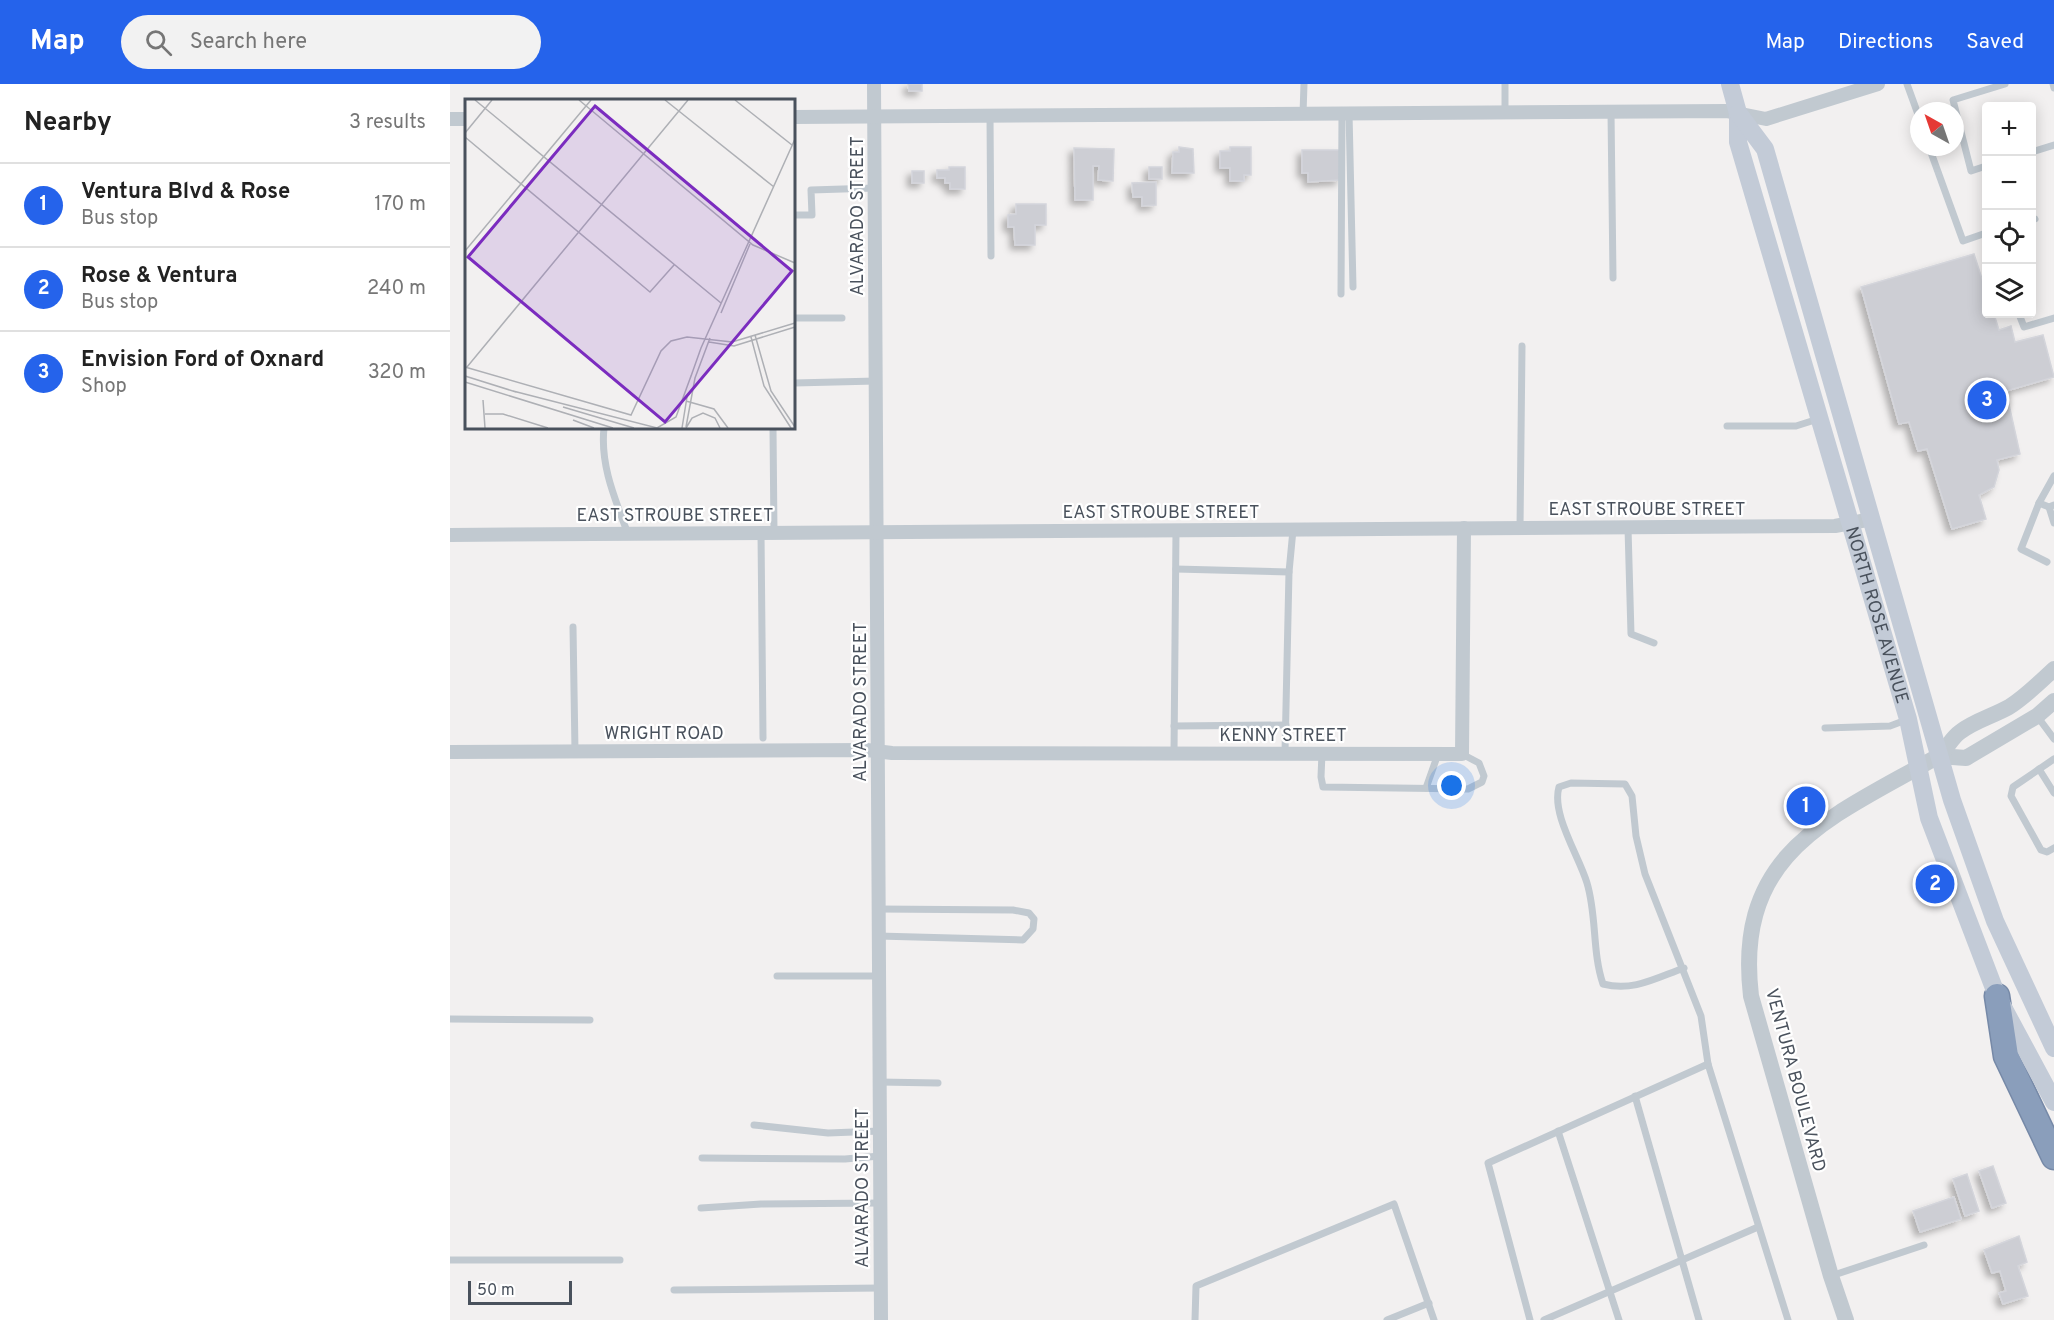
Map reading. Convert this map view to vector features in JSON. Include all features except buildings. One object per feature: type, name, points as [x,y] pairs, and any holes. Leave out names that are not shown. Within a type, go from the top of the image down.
[{"type":"highway","points":[[1997,996],[2006,1056],[2054,1157]]},
{"type":"main road","name":"NORTH ROSE AVENUE","points":[[1730,84],[1738,113],[1738,142],[1908,719],[1929,818],[1997,996],[2054,1102]]},
{"type":"main road","name":"NORTH ROSE AVENUE","points":[[1738,113],[1765,149],[1939,756],[1995,921],[2054,1048]]},
{"type":"street","name":"ALVARADO STREET","points":[[874,84],[881,1320]]},
{"type":"street","points":[[795,117],[1611,112],[1738,113],[1766,118],[1878,84]]},
{"type":"street","name":"EAST STROUBE STREET","points":[[450,535],[1835,526],[1872,519]]},
{"type":"street","points":[[1462,754],[1464,528]]},
{"type":"street","points":[[1939,756],[1959,732],[2009,707],[2054,669]]},
{"type":"street","points":[[1939,756],[1966,758],[2037,716],[2054,701]]},
{"type":"street","name":"WRIGHT ROAD","points":[[450,752],[867,750],[878,752]]},
{"type":"street","name":"KENNY STREET","points":[[878,752],[1462,754]]},
{"type":"street","name":"VENTURA BOULEVARD","points":[[1846,1320],[1751,996],[1748,971],[1752,928],[1770,880],[1805,837],[1844,808],[1939,756]]},
{"type":"lane","points":[[1303,114],[1304,84]]},
{"type":"lane","points":[[1505,84],[1505,112]]},
{"type":"lane","points":[[1907,84],[1914,102]]},
{"type":"lane","points":[[1982,167],[1971,171],[1953,100],[2005,84]]},
{"type":"lane","points":[[1611,112],[1613,278]]},
{"type":"lane","points":[[1346,113],[1353,286]]},
{"type":"lane","points":[[1341,294],[1346,113]]},
{"type":"lane","points":[[990,116],[992,256]]},
{"type":"lane","points":[[2036,150],[2054,145]]},
{"type":"lane","points":[[1932,156],[1963,241],[1982,234]]},
{"type":"lane","points":[[795,215],[812,215],[812,190],[875,189]]},
{"type":"lane","points":[[795,318],[842,318]]},
{"type":"lane","points":[[2021,318],[2024,327],[2054,318]]},
{"type":"lane","points":[[1520,528],[1522,346]]},
{"type":"lane","points":[[795,383],[876,381]]},
{"type":"lane","points":[[1726,426],[1796,426],[1818,419]]},
{"type":"lane","points":[[604,429],[602,446],[611,490],[628,534]]},
{"type":"lane","points":[[763,738],[773,429]]},
{"type":"lane","points":[[2048,562],[2021,549],[2039,502],[2054,476]]},
{"type":"lane","points":[[2039,502],[2052,506],[2054,523]]},
{"type":"lane","points":[[1628,528],[1631,634],[1654,643]]},
{"type":"lane","points":[[1174,753],[1176,530]]},
{"type":"lane","points":[[1285,752],[1289,572],[1293,530]]},
{"type":"lane","points":[[1176,569],[1289,572]]},
{"type":"lane","points":[[573,627],[574,751]]},
{"type":"lane","points":[[2037,716],[2054,739]]},
{"type":"lane","points":[[1825,728],[1890,726],[1908,719]]},
{"type":"lane","points":[[1174,726],[1286,725]]},
{"type":"lane","points":[[1322,753],[1323,787],[1468,789],[1482,782],[1484,777],[1479,763],[1462,754]]},
{"type":"lane","points":[[1426,788],[1438,754]]},
{"type":"lane","points":[[2054,759],[2013,787],[2011,796],[2042,850],[2047,852],[2054,848]]},
{"type":"lane","points":[[2039,769],[2054,793]]},
{"type":"lane","points":[[1684,968],[1637,986],[1618,988],[1603,984],[1598,969],[1592,903],[1587,882],[1557,805],[1559,787],[1571,783],[1625,784],[1632,796],[1636,836],[1645,874],[1684,968],[1701,1016],[1708,1064],[1788,1320]]},
{"type":"lane","points":[[878,909],[1013,910],[1029,914],[1034,919],[1033,929],[1023,940],[879,936]]},
{"type":"lane","points":[[777,976],[879,976]]},
{"type":"lane","points":[[450,1018],[590,1020]]},
{"type":"lane","points":[[1530,1320],[1488,1163],[1708,1064]]},
{"type":"lane","points":[[879,1082],[938,1083]]},
{"type":"lane","points":[[1635,1096],[1699,1320]]},
{"type":"lane","points":[[754,1125],[828,1133],[880,1131]]},
{"type":"lane","points":[[1558,1131],[1619,1320]]},
{"type":"lane","points":[[702,1158],[845,1159],[880,1156]]},
{"type":"lane","points":[[701,1208],[761,1204],[880,1203]]},
{"type":"lane","points":[[1195,1320],[1196,1286],[1394,1204],[1434,1320]]},
{"type":"lane","points":[[1544,1320],[1758,1227]]},
{"type":"lane","points":[[1831,1275],[1924,1245]]},
{"type":"lane","points":[[450,1260],[620,1260]]},
{"type":"lane","points":[[674,1290],[880,1288]]},
{"type":"lane","points":[[1387,1320],[1429,1303]]},
{"type":"place","name":"Envision Ford of Oxnard","points":[[1987,400]]},
{"type":"place","name":"Ventura Blvd & Rose","points":[[1806,806]]},
{"type":"place","name":"Rose & Ventura","points":[[1935,884]]}]
